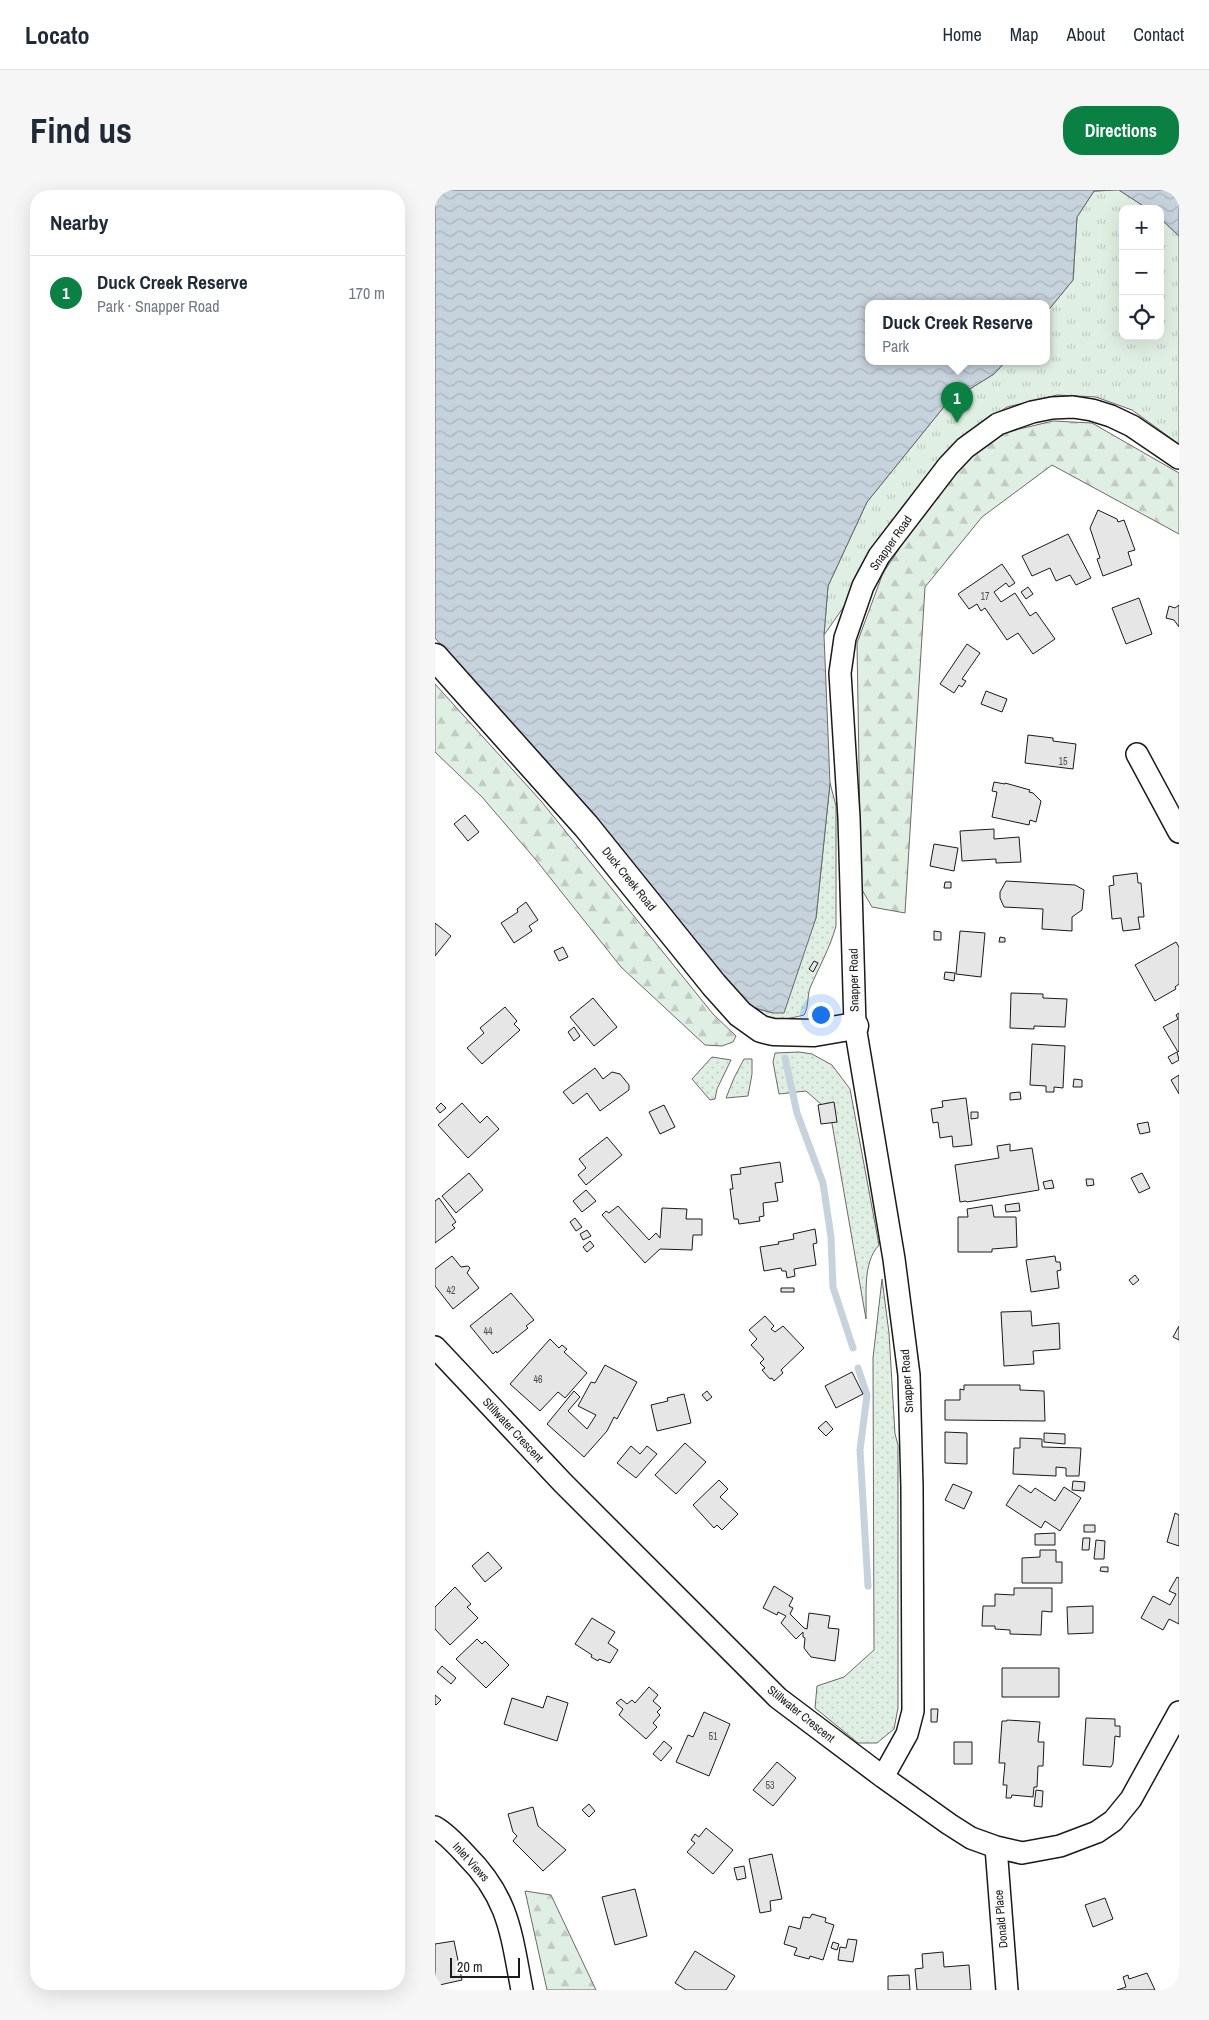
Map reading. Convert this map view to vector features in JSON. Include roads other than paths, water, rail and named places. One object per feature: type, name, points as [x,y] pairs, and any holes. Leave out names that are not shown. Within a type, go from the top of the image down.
[{"type":"street","name":"Snapper Road","points":[[883,1777],[907,1734],[913,1711],[912,1487],[909,1375],[894,1260],[855,1026],[849,818],[840,673],[841,656],[850,621],[863,586],[879,556],[948,466],[965,448],[998,424],[1052,408],[1073,407],[1092,410],[1132,426],[1179,458]]},
{"type":"street","name":"Duck Creek Road","points":[[435,657],[586,826],[714,985],[740,1014],[761,1029],[773,1032],[814,1033],[855,1026]]},
{"type":"street","points":[[1137,754],[1179,832]]},
{"type":"street","name":"Stillwater Crescent","points":[[435,1347],[563,1483],[779,1698],[883,1777],[971,1838],[996,1847],[1022,1853],[1060,1846],[1097,1832],[1113,1821],[1131,1799],[1179,1712]]},
{"type":"street","name":"Inlet Views","points":[[435,1826],[457,1845],[493,1885],[508,1920],[522,1990]]},
{"type":"street","name":"Donald Place","points":[[996,1847],[1007,1990]]},
{"type":"water","points":[[435,190],[1111,190],[1094,191],[1077,217],[1073,280],[1050,308],[1050,300],[865,300],[865,365],[1002,365],[994,374],[947,403],[867,502],[828,586],[824,635],[830,783],[816,918],[784,1013],[773,1013],[748,1006],[435,638]]},
{"type":"water","points":[[1119,190],[1179,190],[1179,236],[1164,222],[1164,205],[1142,205]]},
{"type":"waterway","points":[[785,1058],[797,1113],[823,1183],[831,1237],[833,1287],[853,1348]]},
{"type":"waterway","points":[[858,1368],[867,1395],[860,1450],[868,1586]]},
{"type":"place","name":"Duck Creek Reserve","points":[[957,423]]}]
